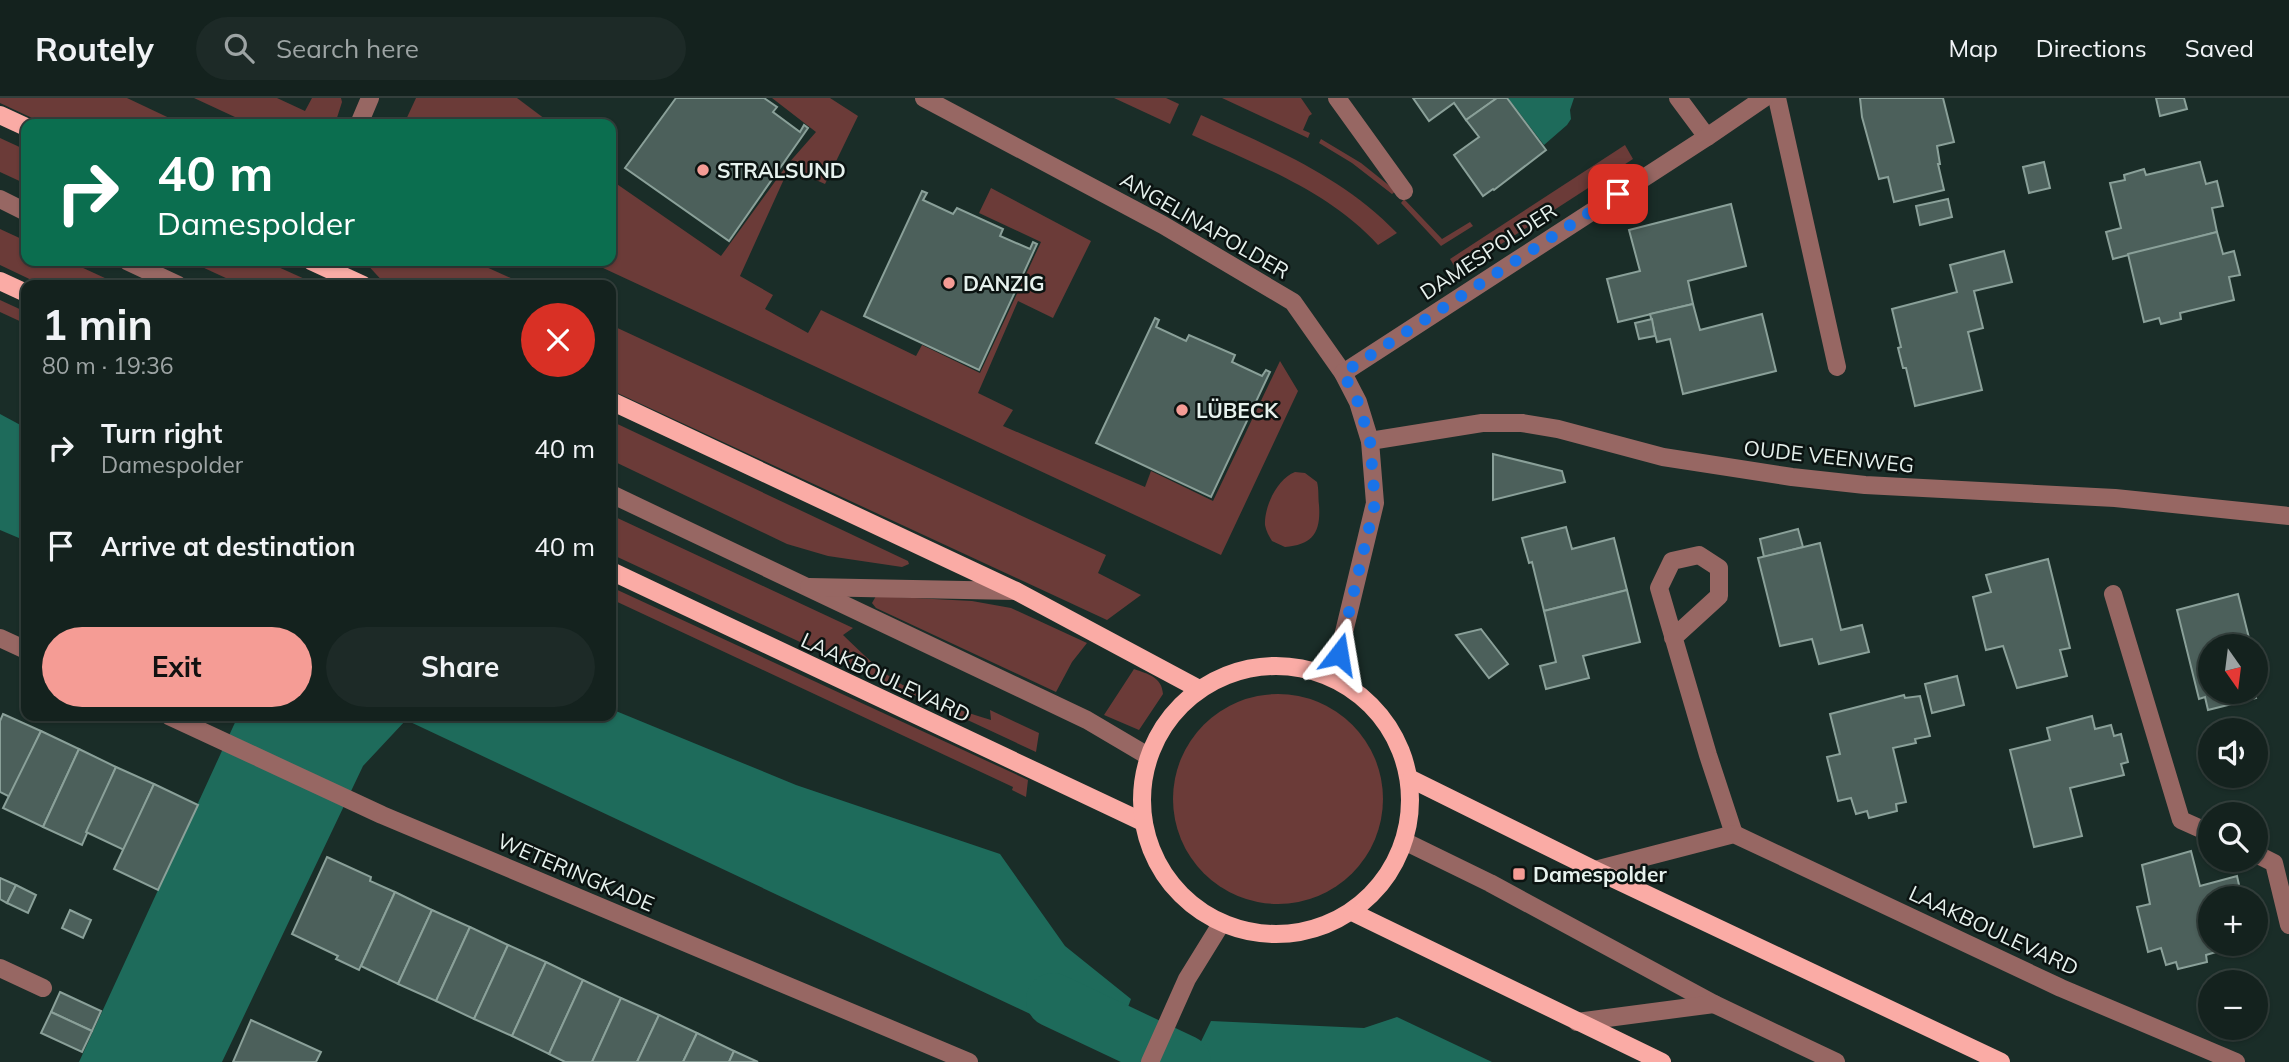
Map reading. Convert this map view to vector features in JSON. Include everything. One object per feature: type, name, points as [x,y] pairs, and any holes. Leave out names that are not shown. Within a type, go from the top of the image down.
[{"type":"main road","points":[[0,115],[21,125]]},
{"type":"main road","points":[[322,266],[352,280]]},
{"type":"main road","points":[[0,281],[21,291]]},
{"type":"main road","points":[[616,403],[1016,590],[1199,689]]},
{"type":"main road","name":"LAAKBOULEVARD","points":[[616,573],[1143,822]]},
{"type":"main road","points":[[1288,666],[1333,678],[1370,702],[1396,738],[1410,779],[1412,811],[1406,842],[1385,881],[1352,912],[1311,932],[1265,935],[1221,924],[1184,900],[1157,865],[1143,822],[1141,789],[1148,755],[1168,719],[1199,689],[1241,670],[1288,666]]},
{"type":"main road","points":[[1410,779],[1595,870],[2001,1062]]},
{"type":"main road","points":[[1352,912],[1662,1062]]},
{"type":"street","points":[[361,119],[370,98]]},
{"type":"street","name":"ANGELINAPOLDER","points":[[925,98],[1163,225],[1293,302],[1343,373],[1358,402],[1370,441],[1375,503],[1333,678]]},
{"type":"street","points":[[1337,98],[1404,191]]},
{"type":"street","points":[[1678,98],[1707,137]]},
{"type":"street","name":"DAMESPOLDER","points":[[1343,373],[1764,98]]},
{"type":"street","points":[[1777,98],[1837,367]]},
{"type":"street","points":[[0,199],[21,210]]},
{"type":"street","points":[[138,266],[167,280]]},
{"type":"street","name":"OUDE VEENWEG","points":[[1370,441],[1482,423],[1522,423],[1570,432],[1663,457],[1792,477],[1865,485],[2115,498],[2289,516]]},
{"type":"street","points":[[616,496],[1087,720],[1148,755]]},
{"type":"street","points":[[1595,870],[1734,834],[1707,755],[1659,587],[1672,561],[1699,555],[1719,568],[1719,596],[1674,638]]},
{"type":"street","points":[[803,587],[1016,590]]},
{"type":"street","points":[[2113,594],[2180,820],[2198,828]]},
{"type":"street","points":[[0,638],[21,648]]},
{"type":"street","name":"WETERINGKADE","points":[[180,721],[382,815],[969,1062]]},
{"type":"street","name":"LAAKBOULEVARD","points":[[1734,834],[2061,988],[2236,1062]]},
{"type":"street","points":[[1406,842],[1490,883],[1714,1004],[1836,1062]]},
{"type":"street","points":[[2268,860],[2274,863],[2289,925]]},
{"type":"street","points":[[1150,1062],[1187,979],[1221,924]]},
{"type":"street","points":[[0,968],[43,988]]},
{"type":"street","points":[[1577,1021],[1714,1004]]},
{"type":"shaded area","points":[[0,98],[127,98],[171,119],[34,119],[0,103]]},
{"type":"shaded area","points":[[194,98],[277,98],[305,111],[312,98],[341,98],[342,102],[337,119],[239,119]]},
{"type":"shaded area","points":[[416,98],[517,98],[545,119],[406,119]]},
{"type":"shaded area","points":[[772,98],[830,98],[858,116],[825,184],[789,168],[740,276],[773,295],[765,309],[808,333],[821,310],[916,356],[922,345],[980,373],[1041,242],[979,213],[991,188],[1091,241],[1053,318],[1018,301],[978,393],[1013,410],[1003,426],[1145,487],[1151,471],[1213,501],[1280,361],[1298,391],[1221,555],[599,266],[616,266],[616,183],[721,256],[787,165],[816,132]]},
{"type":"shaded area","points":[[1114,98],[1166,98],[1179,104],[1170,124]]},
{"type":"shaded area","points":[[1222,98],[1301,98],[1312,114],[1303,130],[1310,133],[1308,138]]},
{"type":"shaded area","points":[[1508,98],[1574,98],[1570,110],[1571,119],[1544,145]]},
{"type":"shaded area","points":[[1201,115],[1329,179],[1353,195],[1397,233],[1378,245],[1337,209],[1314,194],[1266,168],[1192,135]]},
{"type":"shaded area","points":[[0,138],[21,148],[21,182],[0,172]]},
{"type":"shaded area","points":[[1321,139],[1361,163],[1396,191],[1392,194],[1352,163],[1319,143]]},
{"type":"shaded area","points":[[1625,145],[1633,159],[1458,272],[1450,259]]},
{"type":"shaded area","points":[[1404,199],[1442,239],[1470,222],[1473,226],[1441,246],[1401,203]]},
{"type":"shaded area","points":[[0,229],[21,239],[21,266],[79,266],[109,280],[32,280],[0,265]]},
{"type":"shaded area","points":[[200,266],[276,266],[307,280],[230,280]]},
{"type":"shaded area","points":[[369,266],[484,266],[515,280],[381,280]]},
{"type":"shaded area","points":[[0,300],[21,310],[21,322],[0,312]]},
{"type":"shaded area","points":[[616,327],[1106,555],[1098,573],[1141,595],[1107,620],[616,392]]},
{"type":"shaded area","points":[[0,414],[21,425],[21,539],[0,530]]},
{"type":"shaded area","points":[[616,423],[908,561],[909,564],[902,567],[828,556],[787,544],[616,462]]},
{"type":"shaded area","points":[[1295,472],[1305,473],[1317,482],[1318,523],[1317,530],[1309,540],[1285,547],[1272,541],[1265,527],[1265,518],[1278,486]]},
{"type":"shaded area","points":[[616,517],[853,628],[843,635],[893,679],[945,705],[991,720],[990,710],[1039,733],[1036,752],[616,556]]},
{"type":"shaded area","points":[[616,589],[1028,780],[1026,797],[1012,790],[1013,787],[616,601]]},
{"type":"shaded area","points":[[876,596],[972,601],[1011,608],[1087,643],[1072,662],[1056,692],[876,608],[872,603]]},
{"type":"shaded area","points":[[1134,669],[1157,680],[1163,694],[1139,730],[1104,715]]},
{"type":"shaded area","points":[[1278,694],[1299,696],[1318,702],[1352,725],[1375,759],[1381,778],[1381,820],[1375,839],[1352,873],[1318,896],[1299,902],[1278,904],[1257,902],[1238,896],[1204,873],[1181,839],[1175,820],[1173,799],[1175,778],[1181,759],[1204,725],[1238,702],[1257,696]]},
{"type":"shaded area","points":[[616,711],[796,785],[1000,854],[1065,946],[1131,999],[1111,1052],[408,721],[616,721]]},
{"type":"shaded area","points":[[236,721],[405,721],[363,766],[222,1062],[79,1062]]},
{"type":"shaded area","points":[[1397,1017],[1492,1062],[1191,1062],[1211,1021],[1364,1028]]},
{"type":"building","name":"STRALSUND","points":[[676,98],[764,98],[777,107],[773,112],[800,132],[804,125],[808,128],[729,241],[625,168]]},
{"type":"building","points":[[1413,98],[1497,98],[1466,120],[1454,103],[1429,121]]},
{"type":"building","points":[[1497,98],[1507,98],[1546,150],[1483,196],[1454,155],[1479,137],[1466,120]]},
{"type":"building","points":[[1860,98],[1943,98],[1954,142],[1937,146],[1944,190],[1894,202],[1888,177],[1879,179],[1862,117]]},
{"type":"building","points":[[2156,98],[2184,98],[2187,109],[2160,116]]},
{"type":"building","points":[[2044,162],[2050,188],[2029,193],[2023,167]]},
{"type":"building","points":[[2200,162],[2206,184],[2217,181],[2223,206],[2212,208],[2217,232],[2113,259],[2106,232],[2121,228],[2110,183],[2125,180],[2124,175],[2144,169],[2146,175]]},
{"type":"building","name":"DANZIG","points":[[922,191],[927,193],[923,200],[953,214],[957,208],[1003,229],[1000,236],[1030,249],[1033,242],[1037,244],[979,370],[864,316]]},
{"type":"building","points":[[1948,199],[1952,217],[1920,225],[1916,206]]},
{"type":"building","points":[[1731,204],[1746,266],[1688,281],[1693,304],[1618,322],[1607,279],[1640,271],[1629,230]]},
{"type":"building","points":[[2217,232],[2223,254],[2234,251],[2240,275],[2229,277],[2234,300],[2180,313],[2181,319],[2161,324],[2159,318],[2144,322],[2128,254]]},
{"type":"building","points":[[2004,251],[2012,282],[1974,291],[1983,328],[1968,332],[1982,390],[1915,406],[1898,348],[1901,347],[1892,309],[1957,292],[1950,265]]},
{"type":"building","points":[[1693,304],[1700,330],[1762,314],[1776,371],[1683,394],[1670,339],[1657,342],[1650,314]]},
{"type":"building","name":"LÜBECK","points":[[1155,318],[1159,320],[1156,327],[1186,341],[1189,335],[1235,355],[1232,362],[1262,376],[1266,370],[1270,372],[1211,497],[1096,443]]},
{"type":"building","points":[[1652,319],[1655,336],[1639,339],[1635,323]]},
{"type":"building","points":[[1493,454],[1562,471],[1565,482],[1493,500]]},
{"type":"building","points":[[1566,527],[1572,549],[1614,538],[1627,590],[1544,611],[1532,562],[1529,563],[1522,538]]},
{"type":"building","points":[[1798,529],[1803,547],[1764,557],[1760,539]]},
{"type":"building","points":[[1820,543],[1841,630],[1862,625],[1869,652],[1819,664],[1812,639],[1780,646],[1758,558]]},
{"type":"building","points":[[2048,559],[2070,648],[2060,650],[2067,676],[2017,688],[2003,646],[1986,650],[1973,597],[1991,592],[1986,575]]},
{"type":"building","points":[[1627,590],[1640,642],[1583,656],[1589,678],[1546,689],[1540,666],[1556,662],[1544,611]]},
{"type":"building","points":[[2238,594],[2248,634],[2198,634],[2198,695],[2177,610]]},
{"type":"building","points":[[1481,629],[1508,664],[1489,678],[1456,635]]},
{"type":"building","points":[[1957,676],[1964,705],[1932,713],[1925,684]]},
{"type":"building","points":[[1904,695],[1905,698],[1920,696],[1930,736],[1915,739],[1916,743],[1893,748],[1906,802],[1896,804],[1897,811],[1869,818],[1867,811],[1856,814],[1851,798],[1838,801],[1827,757],[1840,754],[1830,714]]},
{"type":"building","points":[[2207,704],[2232,704],[2208,710]]},
{"type":"building","points":[[3,714],[41,731],[10,797],[0,792],[0,721]]},
{"type":"building","points":[[2092,716],[2095,729],[2111,725],[2114,736],[2121,734],[2128,762],[2121,764],[2124,775],[2070,788],[2082,836],[2034,847],[2010,750],[2050,740],[2047,728]]},
{"type":"building","points":[[41,731],[79,749],[43,827],[3,808]]},
{"type":"building","points":[[79,749],[116,767],[82,845],[43,827]]},
{"type":"building","points":[[116,767],[154,784],[124,850],[86,832]]},
{"type":"building","points":[[154,784],[198,805],[158,890],[114,869]]},
{"type":"building","points":[[2191,851],[2200,886],[2198,956],[2206,956],[2207,962],[2178,969],[2176,962],[2166,965],[2161,948],[2148,952],[2137,907],[2150,904],[2142,865]]},
{"type":"building","points":[[327,857],[371,877],[370,881],[395,892],[359,970],[336,959],[338,956],[292,934]]},
{"type":"building","points":[[2237,876],[2239,886],[2200,886]]},
{"type":"building","points":[[0,878],[16,885],[7,903],[0,899]]},
{"type":"building","points":[[16,885],[36,895],[28,913],[7,903]]},
{"type":"building","points":[[395,892],[432,910],[398,984],[361,966]]},
{"type":"building","points":[[70,910],[91,920],[83,938],[62,928]]},
{"type":"building","points":[[432,910],[470,927],[436,1001],[398,984]]},
{"type":"building","points":[[470,927],[508,945],[474,1019],[436,1001]]},
{"type":"building","points":[[508,945],[546,962],[512,1036],[474,1019]]},
{"type":"building","points":[[546,962],[583,980],[549,1054],[512,1036]]},
{"type":"building","points":[[583,980],[621,998],[592,1062],[565,1062],[549,1054]]},
{"type":"building","points":[[60,992],[101,1011],[92,1031],[51,1012]]},
{"type":"building","points":[[621,998],[659,1015],[637,1062],[592,1062]]},
{"type":"building","points":[[51,1012],[92,1031],[82,1052],[41,1033]]},
{"type":"building","points":[[659,1015],[697,1033],[683,1062],[637,1062]]},
{"type":"building","points":[[251,1020],[321,1052],[316,1062],[233,1062]]},
{"type":"building","points":[[697,1033],[734,1051],[729,1062],[683,1062]]},
{"type":"building","points":[[734,1051],[758,1062],[729,1062]]},
{"type":"waterway","points":[[1053,1000],[1184,1062]]},
{"type":"place","name":"STRALSUND","points":[[703,170]]},
{"type":"place","name":"DANZIG","points":[[949,283]]},
{"type":"place","name":"LÜBECK","points":[[1182,410]]},
{"type":"place","name":"Damespolder","points":[[1519,874]]},
{"type":"route","points":[[1339,654],[1375,503],[1370,441],[1358,402],[1343,373],[1618,194]]}]
